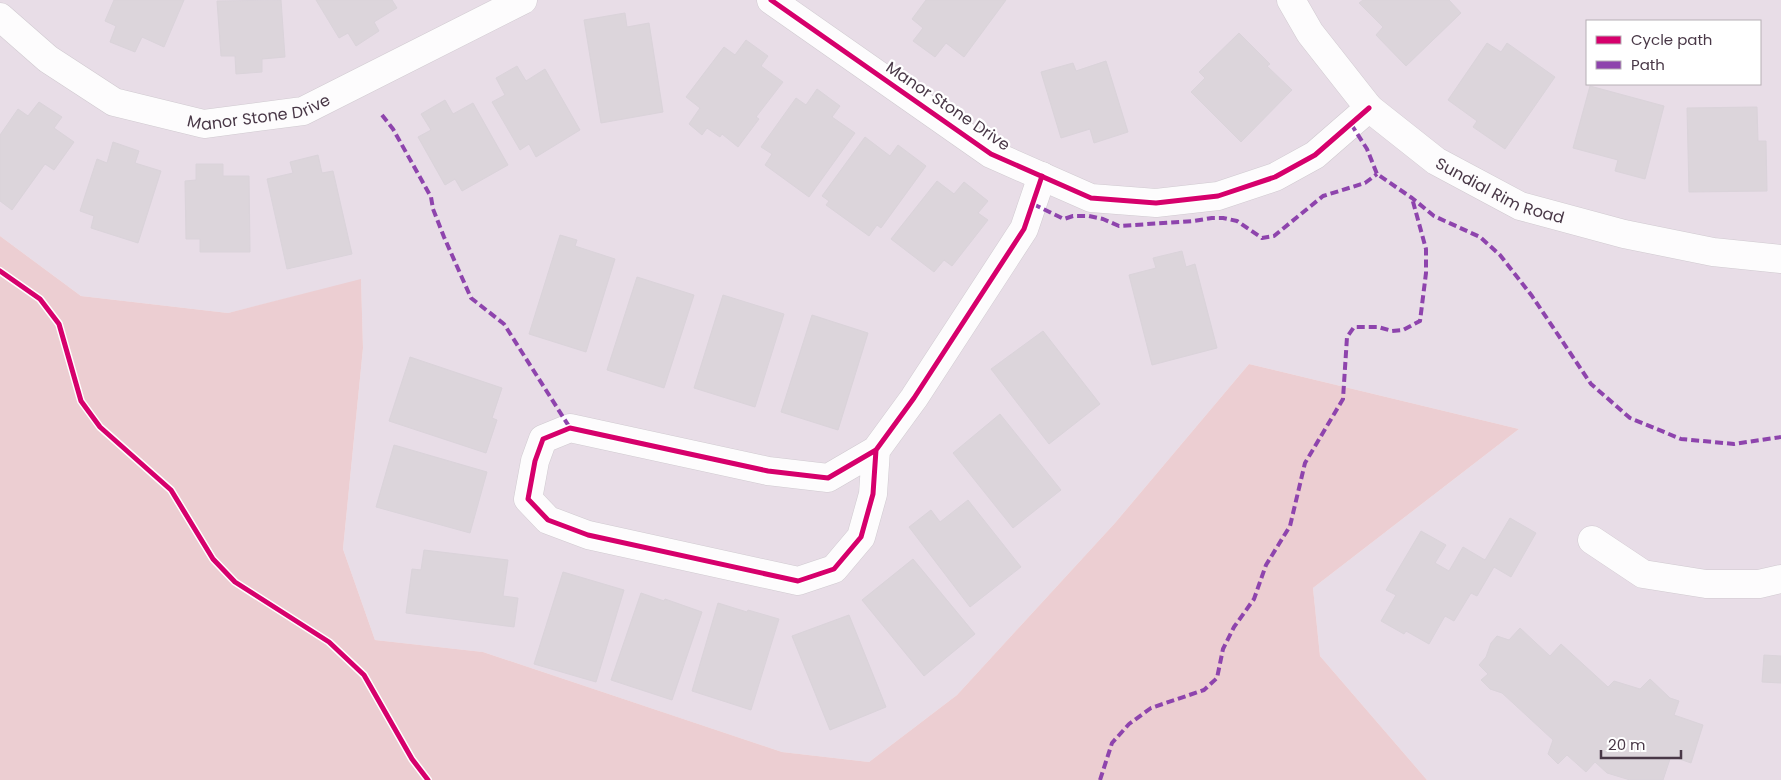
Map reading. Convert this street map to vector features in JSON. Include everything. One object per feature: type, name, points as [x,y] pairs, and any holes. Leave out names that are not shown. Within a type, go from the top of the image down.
[{"type":"street","name":"Manor Stone Drive","points":[[0,17],[48,59],[114,102],[204,124],[303,111],[523,0]]},
{"type":"street","name":"Manor Stone Drive","points":[[771,0],[992,154],[1091,198],[1156,202],[1218,196],[1275,177],[1315,154],[1369,108]]},
{"type":"street","name":"Sundial Rim Road","points":[[1291,0],[1310,33],[1369,108],[1436,162],[1520,206],[1624,234],[1704,250],[1781,259]]},
{"type":"street","points":[[876,450],[873,494],[861,537],[834,569],[798,581],[588,535],[548,520],[528,498],[535,461],[543,439],[570,428],[768,471],[828,478],[876,450],[914,398],[1024,229],[1042,176]]},
{"type":"street","points":[[1592,540],[1643,574],[1706,584],[1759,584],[1781,579]]},
{"type":"shaded area","points":[[0,0],[1781,0],[1781,780],[1427,780],[1320,656],[1313,588],[1519,429],[1249,364],[1115,523],[957,695],[869,762],[782,752],[483,652],[375,640],[343,549],[363,348],[361,280],[228,313],[81,296],[0,236]]},
{"type":"shaded area","points":[[0,236],[81,296],[228,313],[361,279],[363,348],[343,549],[375,640],[483,652],[782,752],[869,762],[957,695],[1115,523],[1249,364],[1519,429],[1313,588],[1320,656],[1427,780],[0,780]]},
{"type":"building","points":[[114,0],[184,0],[164,47],[142,37],[135,52],[110,42],[116,26],[105,21]]},
{"type":"building","points":[[281,0],[285,57],[262,59],[262,72],[236,74],[235,56],[221,56],[217,1]]},
{"type":"building","points":[[316,0],[392,0],[397,8],[374,22],[379,31],[356,46],[348,33],[339,38]]},
{"type":"building","points":[[926,0],[1006,0],[964,57],[946,43],[935,57],[913,41],[923,28],[912,19]]},
{"type":"building","points":[[1363,0],[1449,0],[1461,13],[1406,66],[1376,35],[1383,27],[1359,3]]},
{"type":"building","points":[[625,13],[627,27],[649,23],[663,112],[601,123],[584,20]]},
{"type":"building","points":[[1239,33],[1270,64],[1267,66],[1292,90],[1241,142],[1191,92],[1205,78],[1199,72]]},
{"type":"building","points":[[746,40],[768,56],[761,66],[783,82],[756,117],[759,119],[738,147],[722,134],[720,137],[707,128],[702,135],[689,124],[700,108],[686,97],[724,47],[735,55]]},
{"type":"building","points":[[1487,43],[1501,52],[1507,43],[1555,77],[1505,149],[1473,127],[1477,121],[1448,100]]},
{"type":"building","points":[[1106,61],[1128,132],[1094,143],[1090,129],[1061,138],[1041,72],[1073,63],[1076,71]]},
{"type":"building","points":[[517,66],[526,81],[545,69],[580,130],[536,157],[529,144],[520,150],[492,102],[505,95],[496,78]]},
{"type":"building","points":[[1590,86],[1664,106],[1645,179],[1615,171],[1618,160],[1573,148]]},
{"type":"building","points":[[817,89],[840,106],[832,117],[855,133],[809,197],[765,165],[772,154],[761,147],[796,98],[806,105]]},
{"type":"building","points":[[445,100],[453,114],[473,103],[508,165],[462,191],[455,179],[445,185],[418,137],[431,130],[421,114]]},
{"type":"building","points":[[39,102],[62,117],[54,128],[74,142],[54,170],[45,164],[12,210],[0,201],[0,135],[18,109],[28,116]]},
{"type":"building","points":[[1757,107],[1758,141],[1766,141],[1767,191],[1689,192],[1687,108]]},
{"type":"building","points":[[865,137],[890,156],[898,145],[926,166],[881,228],[877,225],[869,236],[826,205],[829,201],[822,196]]},
{"type":"building","points":[[113,142],[139,151],[135,163],[161,171],[138,243],[91,228],[94,216],[80,211],[97,159],[107,163]]},
{"type":"building","points":[[318,155],[322,173],[333,171],[352,254],[287,269],[267,179],[293,173],[290,162]]},
{"type":"building","points":[[196,164],[223,164],[223,176],[249,176],[250,252],[200,252],[200,239],[186,239],[185,181],[196,180]]},
{"type":"building","points":[[937,181],[954,194],[964,182],[988,201],[978,213],[988,220],[952,266],[944,260],[934,272],[891,239]]},
{"type":"building","points":[[560,235],[577,240],[575,246],[615,259],[586,352],[529,334]]},
{"type":"building","points":[[1182,251],[1186,267],[1195,264],[1217,348],[1152,365],[1129,275],[1156,268],[1153,258]]},
{"type":"building","points":[[637,277],[694,295],[664,388],[607,370]]},
{"type":"building","points":[[723,295],[784,314],[755,407],[694,388]]},
{"type":"building","points":[[812,315],[868,333],[838,430],[781,412]]},
{"type":"building","points":[[1043,331],[1100,404],[1049,444],[991,369]]},
{"type":"building","points":[[410,357],[502,388],[492,418],[497,420],[486,453],[389,421]]},
{"type":"building","points":[[1000,414],[1061,490],[1013,528],[953,453]]},
{"type":"building","points":[[394,445],[487,472],[470,533],[376,507]]},
{"type":"building","points":[[968,500],[1021,567],[970,607],[909,527],[931,510],[940,522]]},
{"type":"building","points":[[1510,518],[1536,533],[1511,577],[1494,567],[1477,596],[1471,593],[1454,621],[1445,616],[1429,644],[1406,631],[1404,634],[1381,621],[1396,595],[1386,590],[1421,531],[1446,545],[1435,563],[1449,571],[1463,547],[1485,560]]},
{"type":"building","points":[[424,550],[508,560],[503,596],[518,598],[514,627],[406,613],[412,569],[421,570]]},
{"type":"building","points":[[913,559],[975,634],[924,676],[862,600]]},
{"type":"building","points":[[563,572],[624,590],[596,682],[534,664]]},
{"type":"building","points":[[641,593],[702,612],[672,700],[611,680]]},
{"type":"building","points":[[718,603],[779,619],[751,710],[692,691]]},
{"type":"building","points":[[849,615],[886,707],[830,730],[792,636]]},
{"type":"building","points":[[1520,628],[1550,656],[1561,644],[1608,687],[1614,681],[1640,689],[1650,679],[1670,698],[1679,701],[1674,715],[1703,725],[1691,763],[1671,756],[1663,780],[1630,780],[1607,773],[1595,762],[1586,772],[1567,755],[1558,764],[1548,754],[1553,740],[1502,693],[1490,689],[1481,680],[1488,674],[1479,665],[1486,657],[1491,643],[1497,636],[1509,640]]},
{"type":"building","points":[[1764,655],[1781,656],[1781,683],[1762,682]]},
{"type":"marked path","points":[[382,115],[393,129],[431,197],[433,209],[444,237],[471,298],[504,324],[570,428]]},
{"type":"marked path","points":[[1351,124],[1367,149],[1377,174],[1434,216],[1480,237],[1500,255],[1532,296],[1591,384],[1630,418],[1681,439],[1734,444],[1781,437]]},
{"type":"marked path","points":[[1033,204],[1064,219],[1073,216],[1089,216],[1103,219],[1119,226],[1223,218],[1237,221],[1262,238],[1274,236],[1323,196],[1365,183],[1377,174]]},
{"type":"marked path","points":[[1100,780],[1112,743],[1129,724],[1151,708],[1204,690],[1217,678],[1223,649],[1234,627],[1254,599],[1266,565],[1290,526],[1305,463],[1343,399],[1347,337],[1354,327],[1378,327],[1392,331],[1403,330],[1420,321],[1426,273],[1426,249],[1412,198]]},
{"type":"cycle path","points":[[771,0],[991,154],[1091,198],[1156,203],[1218,196],[1275,177],[1315,155],[1369,108]]},
{"type":"cycle path","points":[[876,450],[873,494],[861,537],[834,569],[798,581],[588,535],[548,520],[528,499],[535,461],[543,439],[570,428],[768,471],[828,478],[876,450],[914,398],[1024,229],[1042,176]]},
{"type":"cycle path","points":[[0,271],[40,299],[59,324],[81,401],[100,427],[171,490],[213,559],[235,582],[329,642],[364,675],[412,759],[428,780]]}]
